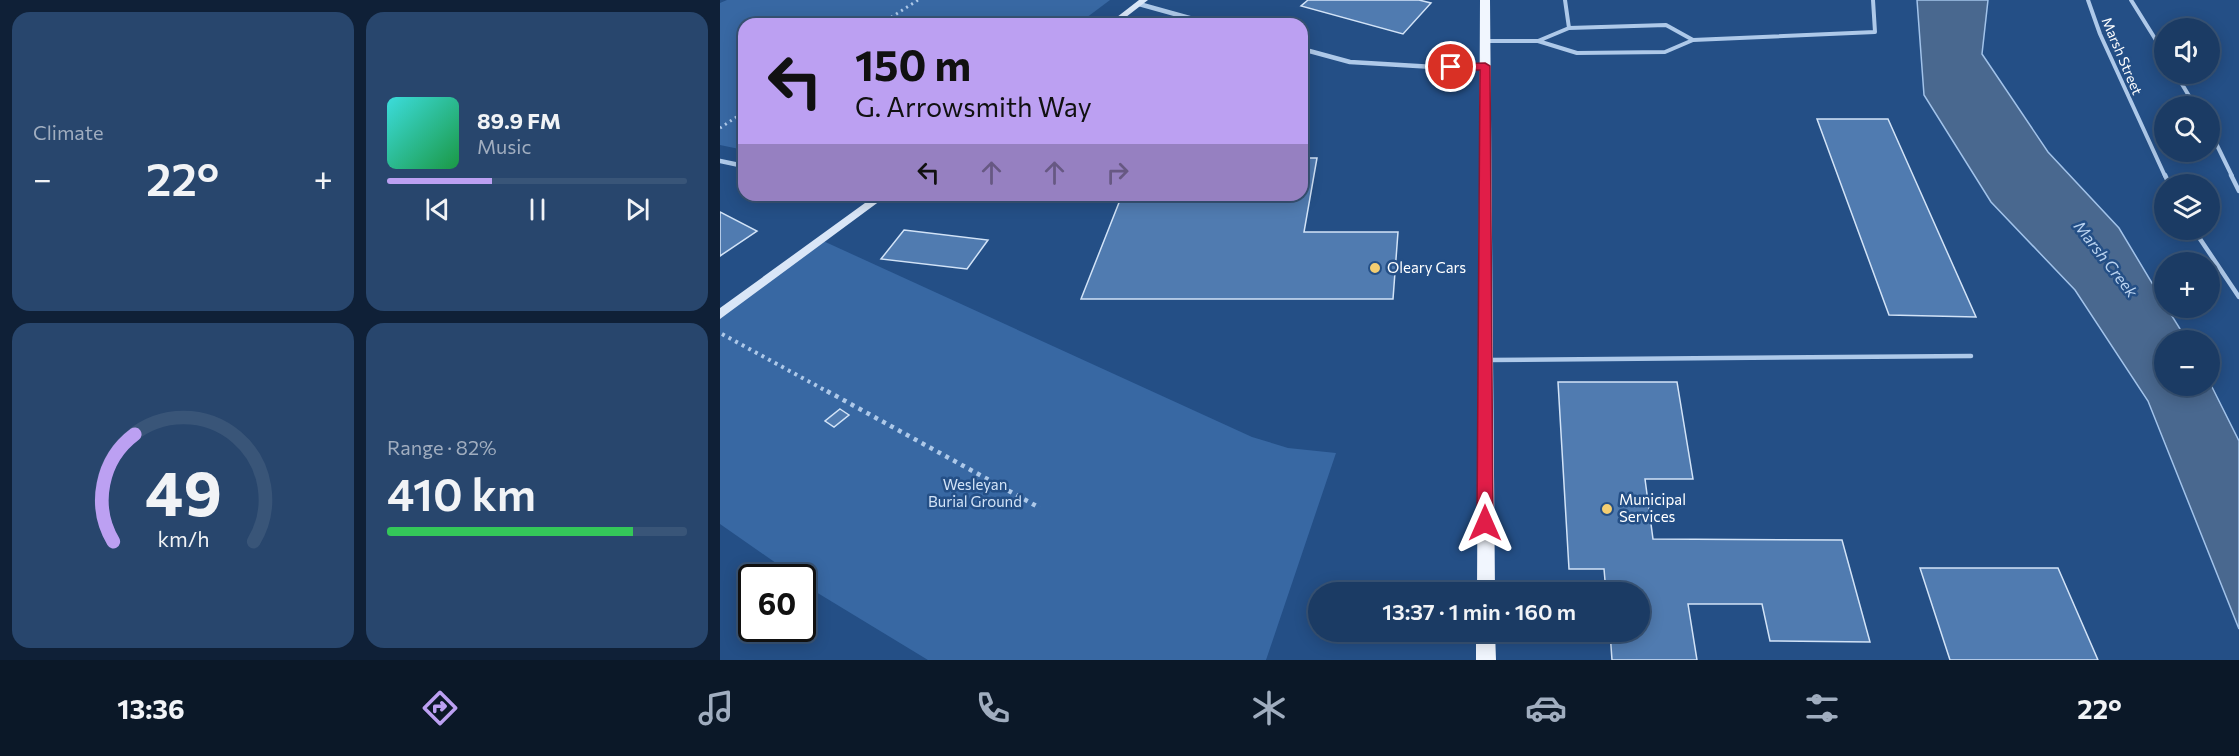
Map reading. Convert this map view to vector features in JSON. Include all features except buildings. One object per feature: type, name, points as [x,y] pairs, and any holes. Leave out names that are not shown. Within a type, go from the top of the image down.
[{"type":"main road","points":[[1485,0],[1486,582]]},
{"type":"main road","points":[[1120,18],[1141,2]]},
{"type":"main road","points":[[720,314],[874,201]]},
{"type":"main road","points":[[1486,642],[1486,660]]},
{"type":"street","points":[[1141,2],[1192,18]]},
{"type":"street","points":[[1308,51],[1350,62],[1434,67],[1485,66]]},
{"type":"street","points":[[720,161],[738,165]]},
{"type":"lane","points":[[1565,0],[1569,28]]},
{"type":"lane","points":[[1485,40],[1538,41],[1577,53],[1665,52],[1693,40],[1875,32],[1873,0]]},
{"type":"lane","name":"Marsh Street","points":[[2088,0],[2100,34],[2164,174]]},
{"type":"lane","points":[[2131,0],[2154,37]]},
{"type":"lane","points":[[1538,41],[1569,28],[1666,26],[1693,40]]},
{"type":"lane","points":[[2220,152],[2239,191]]},
{"type":"lane","points":[[2200,240],[2239,297]]},
{"type":"lane","points":[[1485,360],[1971,356]]},
{"type":"path","points":[[890,18],[918,0]]},
{"type":"path","points":[[720,128],[738,116]]},
{"type":"path","points":[[720,332],[1040,508]]},
{"type":"green space","points":[[727,0],[1110,0],[1086,18],[738,18],[738,149],[720,145],[720,3]]},
{"type":"green space","name":"Wesleyan Burial Ground","points":[[821,240],[1252,437],[1288,448],[1336,453],[1266,660],[928,660],[816,592],[816,564],[777,564],[720,524],[720,314]]},
{"type":"water","name":"Marsh Creek","points":[[1917,0],[1988,0],[1982,54],[2048,152],[2119,228],[2154,286],[2154,318],[2173,318],[2181,330],[2154,330],[2154,396],[2216,396],[2239,441],[2239,629],[2148,401],[2075,290],[1991,202],[1924,95]]},
{"type":"place","name":"Oleary Cars","points":[[1375,268]]},
{"type":"place","name":"Municipal Services","points":[[1607,509]]},
{"type":"route","points":[[1451,67],[1485,66],[1485,523]]}]
